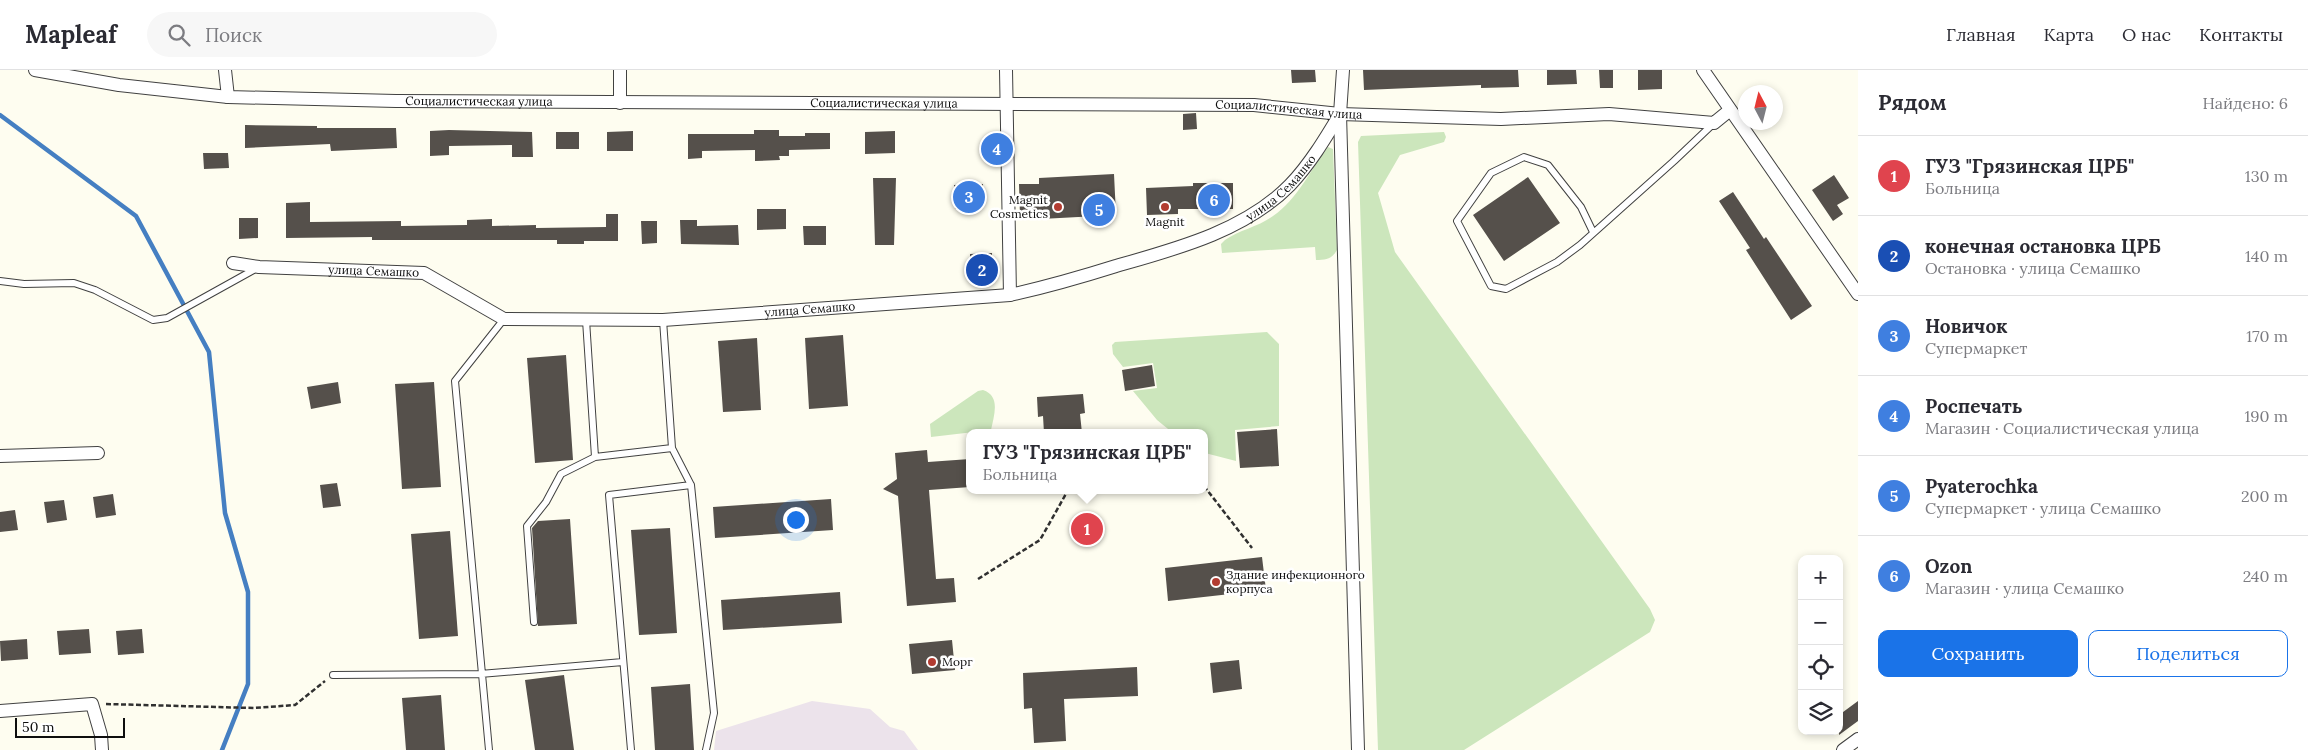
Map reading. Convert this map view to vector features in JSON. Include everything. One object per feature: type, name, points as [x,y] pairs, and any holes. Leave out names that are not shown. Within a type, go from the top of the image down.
[{"type":"street","name":"Социалистическая улица","points":[[35,70],[120,85],[228,97],[396,101],[1254,105],[1340,114],[1501,119],[1609,114],[1714,123]]},
{"type":"street","points":[[225,70],[228,97]]},
{"type":"street","points":[[620,70],[620,102]]},
{"type":"street","points":[[1006,70],[1005,103],[1010,295]]},
{"type":"street","points":[[1343,70],[1340,114],[1358,750]]},
{"type":"street","points":[[1703,70],[1858,294]]},
{"type":"street","points":[[1714,123],[1730,110]]},
{"type":"street","name":"улица Семашко","points":[[233,263],[259,267],[424,273],[504,319],[663,320],[1010,295],[1052,286],[1169,250],[1240,222],[1290,186],[1319,150],[1340,114]]},
{"type":"street","points":[[0,456],[98,453]]},
{"type":"street","points":[[0,711],[92,704],[101,735],[102,750]]},
{"type":"street","points":[[1843,750],[1858,739]]},
{"type":"lane","points":[[1593,232],[1581,207],[1548,165],[1524,158],[1491,173],[1457,221],[1491,286],[1506,289],[1557,262],[1593,232],[1674,161],[1714,123]]},
{"type":"lane","points":[[0,280],[24,284],[74,283],[95,290],[153,320],[167,318],[259,267]]},
{"type":"lane","points":[[489,750],[480,674],[455,381],[504,319]]},
{"type":"lane","points":[[586,320],[595,457]]},
{"type":"lane","points":[[663,320],[672,448],[691,485],[714,713],[706,750]]},
{"type":"lane","points":[[534,622],[527,526],[546,502],[561,474],[595,457],[672,448]]},
{"type":"lane","points":[[631,750],[609,495],[691,485]]},
{"type":"lane","points":[[333,675],[480,674],[623,662]]},
{"type":"path","points":[[1208,491],[1252,548]]},
{"type":"path","points":[[978,579],[1040,540],[1066,494]]},
{"type":"path","points":[[92,704],[254,708],[296,704],[333,675]]},
{"type":"shaded area","points":[[812,701],[870,709],[890,727],[904,731],[918,750],[714,750],[716,731]]},
{"type":"green space","points":[[1444,132],[1446,137],[1444,142],[1400,155],[1378,193],[1395,252],[1650,609],[1655,620],[1650,632],[1464,750],[1378,750],[1358,142],[1361,136]]},
{"type":"green space","points":[[1328,147],[1333,149],[1337,250],[1331,257],[1316,260],[1315,247],[1222,253],[1221,244],[1225,240],[1267,220],[1290,201]]},
{"type":"green space","points":[[1267,332],[1279,344],[1279,426],[1235,430],[1236,461],[1208,454],[1208,429],[1168,429],[1157,420],[1133,391],[1157,388],[1153,363],[1123,367],[1113,354],[1112,345],[1115,342]]},
{"type":"green space","points":[[983,390],[989,393],[994,401],[995,412],[991,429],[966,429],[966,433],[931,437],[930,424],[978,391]]},
{"type":"building","points":[[1291,70],[1315,70],[1316,82],[1292,83]]},
{"type":"building","points":[[1363,70],[1518,70],[1519,87],[1481,88],[1481,85],[1364,90]]},
{"type":"building","points":[[1547,70],[1576,70],[1577,84],[1547,85]]},
{"type":"building","points":[[1599,70],[1613,70],[1613,88],[1600,88]]},
{"type":"building","points":[[1638,70],[1662,70],[1662,89],[1638,90]]},
{"type":"building","points":[[1196,113],[1197,129],[1183,130],[1183,114]]},
{"type":"building","points":[[245,125],[317,126],[317,128],[396,128],[397,148],[331,151],[330,144],[245,148]]},
{"type":"building","points":[[754,130],[779,130],[779,136],[805,136],[805,133],[830,133],[830,149],[789,150],[789,156],[779,156],[780,160],[755,161],[755,150],[702,151],[702,158],[688,159],[688,134],[754,134]]},
{"type":"building","points":[[430,131],[532,132],[533,157],[512,157],[512,145],[449,146],[449,155],[430,156]]},
{"type":"building","points":[[633,131],[633,151],[607,151],[607,132]]},
{"type":"building","points":[[895,131],[895,153],[865,154],[865,132]]},
{"type":"building","points":[[556,132],[579,132],[579,149],[556,149]]},
{"type":"building","points":[[203,153],[228,153],[229,168],[204,169]]},
{"type":"building","points":[[1114,174],[1116,215],[1041,219],[1041,216],[1020,217],[1019,184],[1039,184],[1039,178]]},
{"type":"building","points":[[1834,175],[1849,198],[1837,205],[1843,214],[1833,221],[1812,190]]},
{"type":"building","points":[[1528,177],[1560,223],[1504,261],[1473,215]]},
{"type":"building","points":[[873,178],[896,178],[894,245],[875,245]]},
{"type":"building","points":[[1193,183],[1233,183],[1233,209],[1178,209],[1178,214],[1147,215],[1146,188],[1193,186]]},
{"type":"building","points":[[983,184],[983,208],[955,209],[954,185]]},
{"type":"building","points":[[1733,192],[1812,306],[1791,320],[1746,250],[1750,248],[1719,201]]},
{"type":"building","points":[[310,202],[310,222],[401,221],[401,226],[467,225],[467,220],[492,219],[492,226],[536,225],[536,228],[606,227],[606,214],[618,214],[618,241],[584,241],[584,244],[557,244],[557,240],[372,240],[372,237],[286,238],[286,203]]},
{"type":"building","points":[[757,209],[786,209],[786,229],[757,230]]},
{"type":"building","points":[[239,218],[258,218],[258,238],[239,239]]},
{"type":"building","points":[[680,220],[697,220],[697,226],[738,225],[739,245],[681,244]]},
{"type":"building","points":[[641,221],[657,221],[657,243],[642,244]]},
{"type":"building","points":[[803,226],[826,226],[826,245],[804,245]]},
{"type":"building","points":[[992,253],[992,276],[971,277],[970,254]]},
{"type":"building","points":[[843,335],[848,406],[809,409],[805,338]]},
{"type":"building","points":[[757,338],[761,410],[723,412],[718,341]]},
{"type":"building","points":[[566,355],[573,460],[535,463],[527,358]]},
{"type":"building","points":[[1152,365],[1155,386],[1125,391],[1122,370]]},
{"type":"building","points":[[338,382],[341,403],[311,409],[307,387]]},
{"type":"building","points":[[434,382],[441,487],[402,489],[395,384]]},
{"type":"building","points":[[1083,394],[1085,413],[1080,414],[1082,429],[1044,429],[1043,416],[1038,417],[1037,397]]},
{"type":"building","points":[[1277,429],[1279,466],[1240,468],[1237,432]]},
{"type":"building","points":[[927,450],[928,462],[966,459],[966,487],[929,490],[936,579],[954,578],[956,602],[907,606],[898,496],[883,489],[897,479],[895,453]]},
{"type":"building","points":[[337,483],[341,506],[323,508],[320,485]]},
{"type":"building","points":[[113,494],[116,515],[96,518],[93,497]]},
{"type":"building","points":[[831,499],[833,530],[715,538],[713,507]]},
{"type":"building","points":[[64,500],[67,520],[47,523],[44,502]]},
{"type":"building","points":[[15,510],[18,530],[0,532],[0,512]]},
{"type":"building","points":[[570,519],[577,624],[538,626],[532,528],[538,521]]},
{"type":"building","points":[[670,528],[677,633],[639,635],[631,530]]},
{"type":"building","points":[[450,531],[458,636],[419,639],[411,534]]},
{"type":"building","name":"Здание инфекционного корпуса","points":[[1262,557],[1266,590],[1168,601],[1165,568]]},
{"type":"building","points":[[840,592],[842,623],[723,630],[721,600]]},
{"type":"building","points":[[89,629],[91,653],[59,655],[57,631]]},
{"type":"building","points":[[142,629],[144,653],[118,655],[116,631]]},
{"type":"building","points":[[27,639],[28,659],[1,661],[0,641]]},
{"type":"building","name":"Морг","points":[[952,640],[955,670],[912,674],[909,644]]},
{"type":"building","points":[[1239,660],[1242,689],[1213,693],[1210,663]]},
{"type":"building","points":[[1137,667],[1138,696],[1064,699],[1066,741],[1034,743],[1032,708],[1024,709],[1023,673]]},
{"type":"building","points":[[564,675],[574,750],[535,750],[525,680]]},
{"type":"building","points":[[690,684],[694,750],[655,750],[651,687]]},
{"type":"building","points":[[441,695],[445,750],[406,750],[402,698]]},
{"type":"building","points":[[1858,701],[1858,721],[1843,732],[1843,712]]},
{"type":"waterway","points":[[0,115],[136,216],[209,352],[225,513],[248,592],[248,684],[222,750]]},
{"type":"place","name":"Роспечать","points":[[997,149]]},
{"type":"place","name":"Новичок","points":[[969,197]]},
{"type":"place","name":"Ozon","points":[[1214,200]]},
{"type":"place","name":"Magnit Cosmetics","points":[[1058,207]]},
{"type":"place","name":"Magnit","points":[[1165,207]]},
{"type":"place","name":"Pyaterochka","points":[[1099,210]]},
{"type":"place","name":"конечная остановка ЦРБ","points":[[982,270]]},
{"type":"place","name":"ГУЗ \"Грязинская ЦРБ\"","points":[[1087,529]]},
{"type":"place","name":"Здание инфекционного корпуса","points":[[1216,582]]},
{"type":"place","name":"Морг","points":[[932,662]]}]
